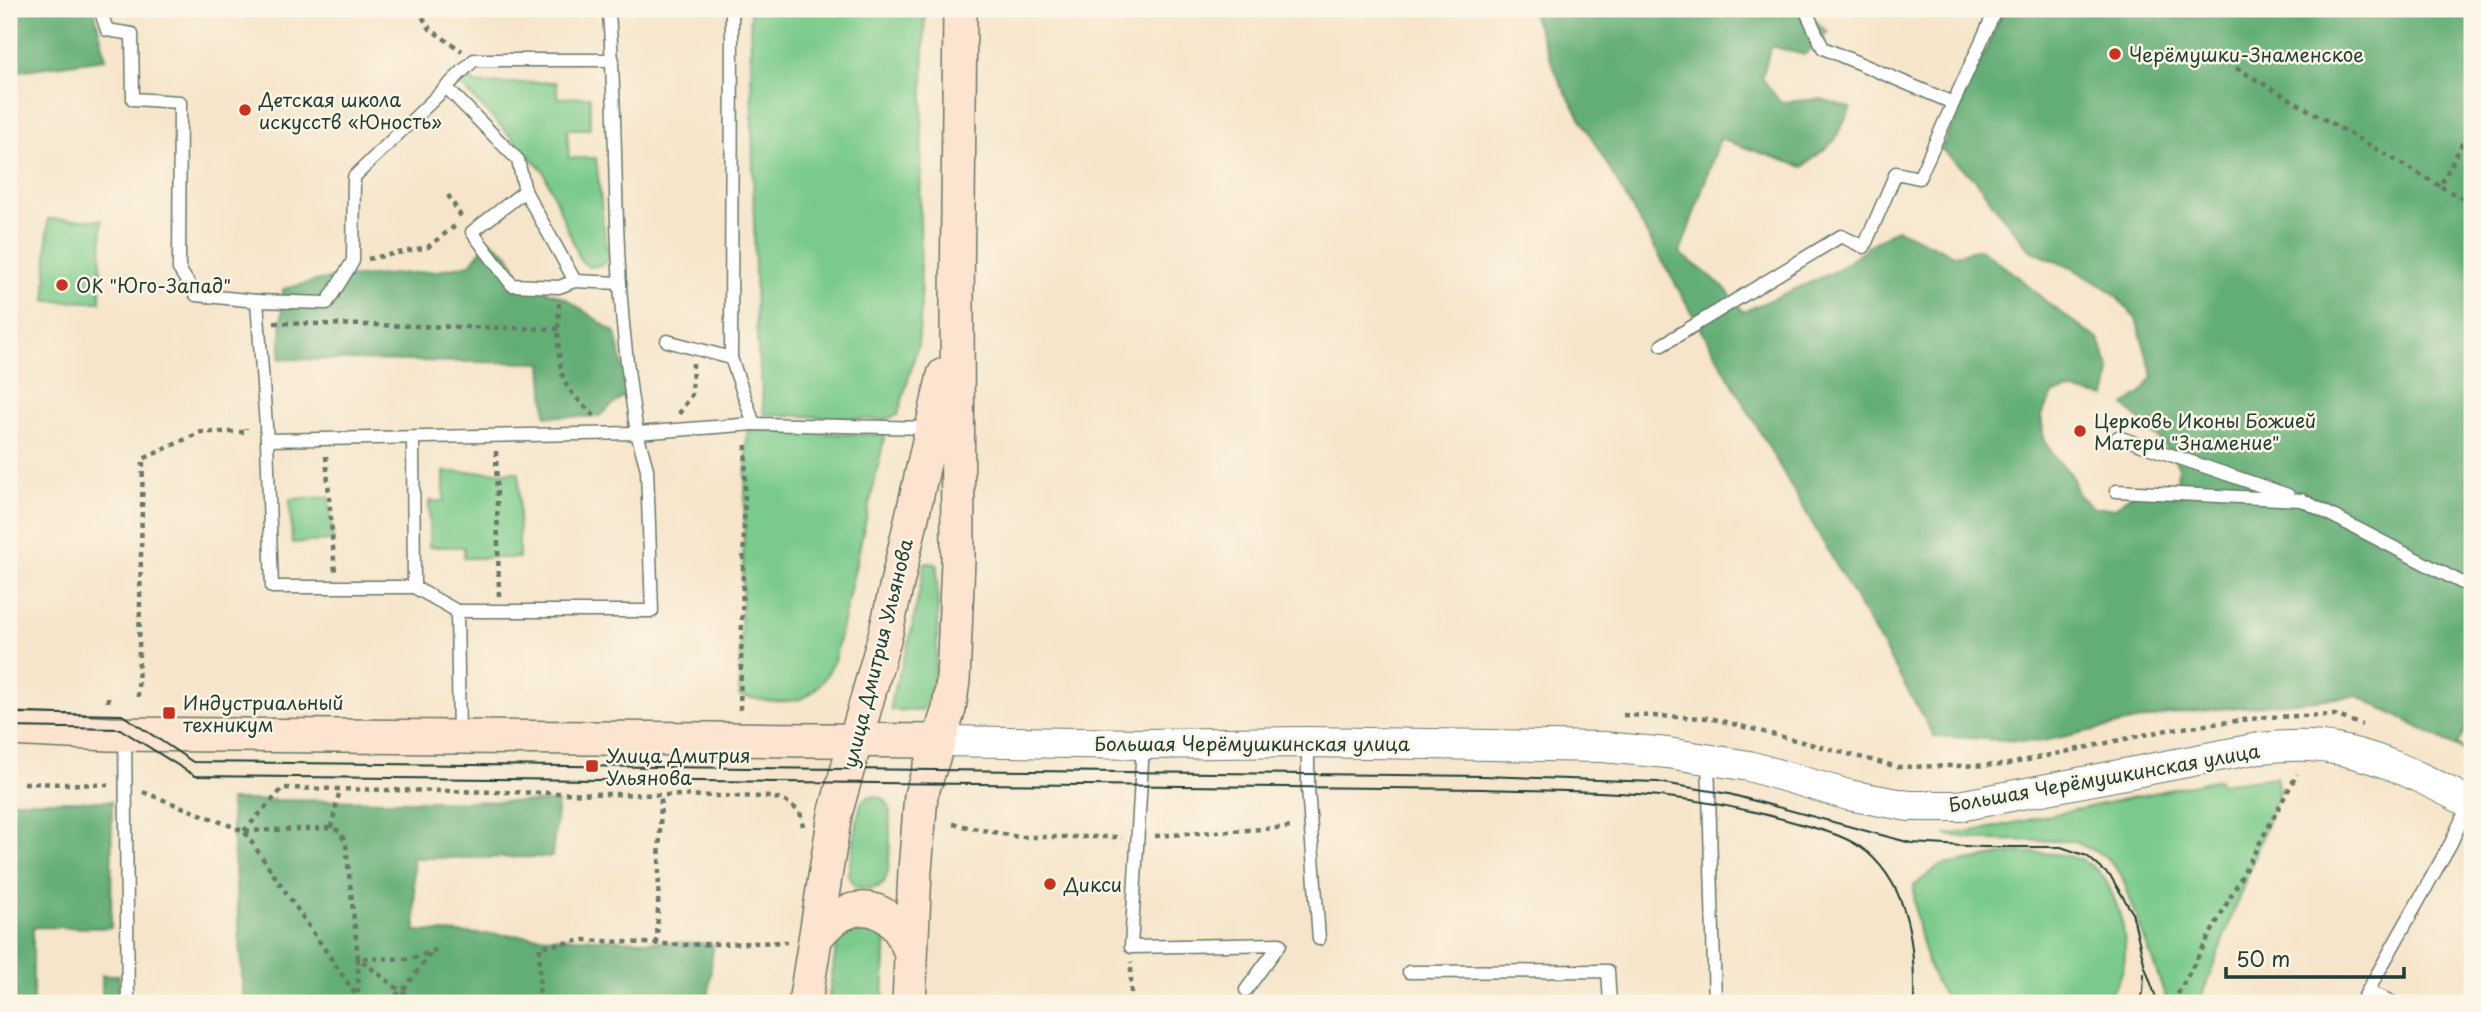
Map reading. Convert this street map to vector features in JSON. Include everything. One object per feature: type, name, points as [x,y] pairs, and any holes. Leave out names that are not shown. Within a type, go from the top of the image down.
[{"type":"main road","name":"улица Дмитрия Ульянова","points":[[909,1003],[921,795],[949,709],[953,681],[958,560],[960,9]]},
{"type":"main road","name":"улица Дмитрия Ульянова","points":[[805,1003],[802,939],[826,871],[835,814],[886,632],[957,304]]},
{"type":"main road","name":"Большая Черёмушкинская улица","points":[[9,729],[125,734],[938,741]]},
{"type":"main road","points":[[826,871],[845,889],[870,896],[896,889],[915,871]]},
{"type":"main road","points":[[802,939],[839,914],[855,909],[870,910],[886,915],[898,925],[911,954]]},
{"type":"street","name":"Большая Черёмушкинская улица","points":[[938,741],[1604,747],[1708,758],[1749,766],[1848,795],[1909,806],[1959,806],[2259,748],[2307,745],[2341,749],[2382,760],[2471,803]]},
{"type":"lane","points":[[100,9],[107,30],[132,34],[133,99],[180,102],[179,269],[196,295],[257,301],[327,303],[353,261],[354,177],[474,60],[613,60]]},
{"type":"lane","points":[[732,9],[731,358],[750,424]]},
{"type":"lane","points":[[1805,9],[1823,48],[1953,103]]},
{"type":"lane","points":[[1662,345],[1841,236],[1864,247],[1896,173],[1919,178],[1996,9]]},
{"type":"lane","points":[[257,301],[267,440],[272,587],[414,587],[457,611],[653,611],[647,469],[636,433],[620,283],[609,13]]},
{"type":"lane","points":[[446,87],[518,160],[525,191],[575,281]]},
{"type":"lane","points":[[525,191],[472,232],[512,285],[559,287],[575,281],[620,283]]},
{"type":"lane","points":[[667,341],[731,358]]},
{"type":"lane","points":[[267,440],[611,435],[750,424],[932,429]]},
{"type":"lane","points":[[2118,437],[2302,500],[2472,588]]},
{"type":"lane","points":[[413,438],[414,587]]},
{"type":"lane","points":[[2116,491],[2302,500]]},
{"type":"lane","points":[[457,611],[459,737]]},
{"type":"lane","points":[[125,734],[119,785],[128,1003]]},
{"type":"lane","points":[[1308,743],[1308,788],[1319,939]]},
{"type":"lane","points":[[1143,744],[1131,947],[1280,944],[1246,990]]},
{"type":"lane","points":[[1708,758],[1715,1003]]},
{"type":"lane","points":[[2394,1003],[2365,997],[2471,803]]},
{"type":"lane","points":[[1409,972],[1608,971],[1609,1003]]},
{"type":"path","points":[[333,9],[341,9]]},
{"type":"path","points":[[397,9],[418,10],[430,29],[474,60]]},
{"type":"path","points":[[2236,68],[2472,204]]},
{"type":"path","points":[[2440,186],[2472,125]]},
{"type":"path","points":[[447,195],[472,232]]},
{"type":"path","points":[[353,261],[428,247],[463,220]]},
{"type":"path","points":[[559,287],[558,329],[562,374],[567,386],[611,435]]},
{"type":"path","points":[[259,322],[558,329]]},
{"type":"path","points":[[668,432],[692,394],[694,348]]},
{"type":"path","points":[[138,697],[143,460],[201,432],[246,432],[245,415],[265,416]]},
{"type":"path","points":[[740,710],[750,424]]},
{"type":"path","points":[[324,439],[336,587]]},
{"type":"path","points":[[496,471],[498,576]]},
{"type":"path","points":[[1623,715],[1710,718],[1898,767],[2004,765],[2167,730],[2267,717],[2335,715],[2368,728]]},
{"type":"path","points":[[2173,1003],[2295,774]]},
{"type":"path","points":[[24,783],[119,785],[244,831],[331,828],[341,831],[346,845],[358,958],[358,1001]]},
{"type":"path","points":[[244,831],[283,788],[772,797],[787,802],[800,811]]},
{"type":"path","points":[[331,828],[341,789]]},
{"type":"path","points":[[657,944],[662,795]]},
{"type":"path","points":[[244,831],[358,1001]]},
{"type":"path","points":[[539,1003],[540,947],[584,940],[657,944],[802,939]]},
{"type":"path","points":[[1131,947],[1131,1003]]},
{"type":"path","points":[[358,958],[411,958],[441,948]]},
{"type":"path","points":[[377,1003],[402,992],[432,951]]},
{"type":"path","points":[[358,958],[420,1003]]},
{"type":"path","points":[[9,961],[18,962]]},
{"type":"green space","points":[[9,9],[94,9],[106,59],[9,72]]},
{"type":"green space","points":[[750,9],[925,9],[920,207],[921,309],[918,344],[898,415],[883,420],[764,414],[756,325]]},
{"type":"green space","points":[[1530,9],[1801,9],[1828,32],[1804,55],[1771,46],[1762,78],[1780,102],[1821,99],[1851,108],[1834,141],[1803,167],[1720,139],[1680,253],[1724,287],[1743,312],[1836,271],[1870,245],[1897,229],[1954,255],[1980,249],[2017,276],[2051,306],[2099,340],[2110,370],[2106,397],[2069,390],[2054,393],[2041,415],[2044,441],[2071,474],[2079,496],[2094,508],[2115,508],[2141,486],[2156,490],[2177,488],[2178,465],[2161,441],[2124,405],[2141,394],[2153,376],[2136,319],[2112,292],[2072,268],[2031,251],[1975,179],[1941,149],[2004,9],[2472,9],[2472,732],[2466,729],[2457,745],[2472,755],[2358,696],[2168,714],[2039,742],[1934,736],[1561,84]]},
{"type":"green space","points":[[467,74],[476,84],[556,82],[558,98],[590,97],[590,129],[567,129],[569,158],[596,158],[606,248],[612,249],[611,258],[602,265],[589,267],[581,261],[543,170],[459,83]]},
{"type":"green space","points":[[48,219],[102,220],[100,302],[46,301]]},
{"type":"green space","points":[[489,240],[509,254],[521,281],[565,298],[616,333],[628,392],[598,417],[546,416],[542,363],[280,359],[283,289],[320,280],[437,271],[470,264]]},
{"type":"green space","points":[[747,431],[885,435],[834,661],[816,689],[806,696],[784,702],[739,696]]},
{"type":"green space","points":[[444,472],[519,472],[519,558],[464,558],[464,547],[429,547],[429,501],[444,501]]},
{"type":"green space","points":[[329,497],[333,541],[292,543],[290,499]]},
{"type":"green space","points":[[925,563],[937,564],[938,619],[933,682],[921,711],[891,710],[891,700],[909,642]]},
{"type":"green space","points":[[2276,777],[2279,792],[2199,1003],[2168,1003],[2121,874],[2105,856],[2073,841],[1985,840],[1945,835],[1986,829],[2219,779],[2220,784]]},
{"type":"green space","points":[[870,796],[883,798],[890,809],[888,868],[884,882],[877,887],[861,888],[852,883],[848,875],[860,807],[863,800]]},
{"type":"green space","points":[[230,800],[558,802],[552,857],[413,858],[416,931],[713,944],[708,1003],[244,1003]]},
{"type":"green space","points":[[9,801],[112,801],[111,928],[33,927],[33,1003],[9,1003]]},
{"type":"green space","points":[[2019,852],[2059,854],[2078,859],[2096,869],[2106,882],[2122,924],[2125,954],[2118,982],[2098,1003],[1950,1003],[1934,978],[1919,931],[1914,886],[1939,866]]},
{"type":"green space","points":[[846,918],[886,929],[883,1003],[828,1003],[839,927]]},
{"type":"green space","points":[[102,975],[119,975],[119,1003],[102,1003]]},
{"type":"tram line","points":[[9,713],[122,715],[193,762],[1483,776],[1657,782],[1729,794],[1911,843],[2061,847],[2087,856],[2111,877],[2132,912],[2145,967],[2158,1003]]},
{"type":"tram line","points":[[9,727],[120,729],[195,776],[1484,789],[1616,793],[1695,801],[1750,811],[1821,830],[1845,838],[1867,852],[1882,867],[1893,884],[1907,922],[1913,962],[1914,1003]]},
{"type":"tram line","points":[[2138,1003],[2143,993],[2144,974]]},
{"type":"place","name":"Черёмушки-Знаменское","points":[[2115,54]]},
{"type":"place","name":"Детская школа искусств «Юность»","points":[[245,110]]},
{"type":"place","name":"ОК \"Юго-Запад\"","points":[[62,285]]},
{"type":"place","name":"Церковь Иконы Божией Матери \"Знамение\"","points":[[2080,431]]},
{"type":"place","name":"Индустриальный техникум","points":[[169,713]]},
{"type":"place","name":"Улица Дмитрия Ульянова","points":[[592,766]]},
{"type":"place","name":"Дикси","points":[[1050,884]]}]
